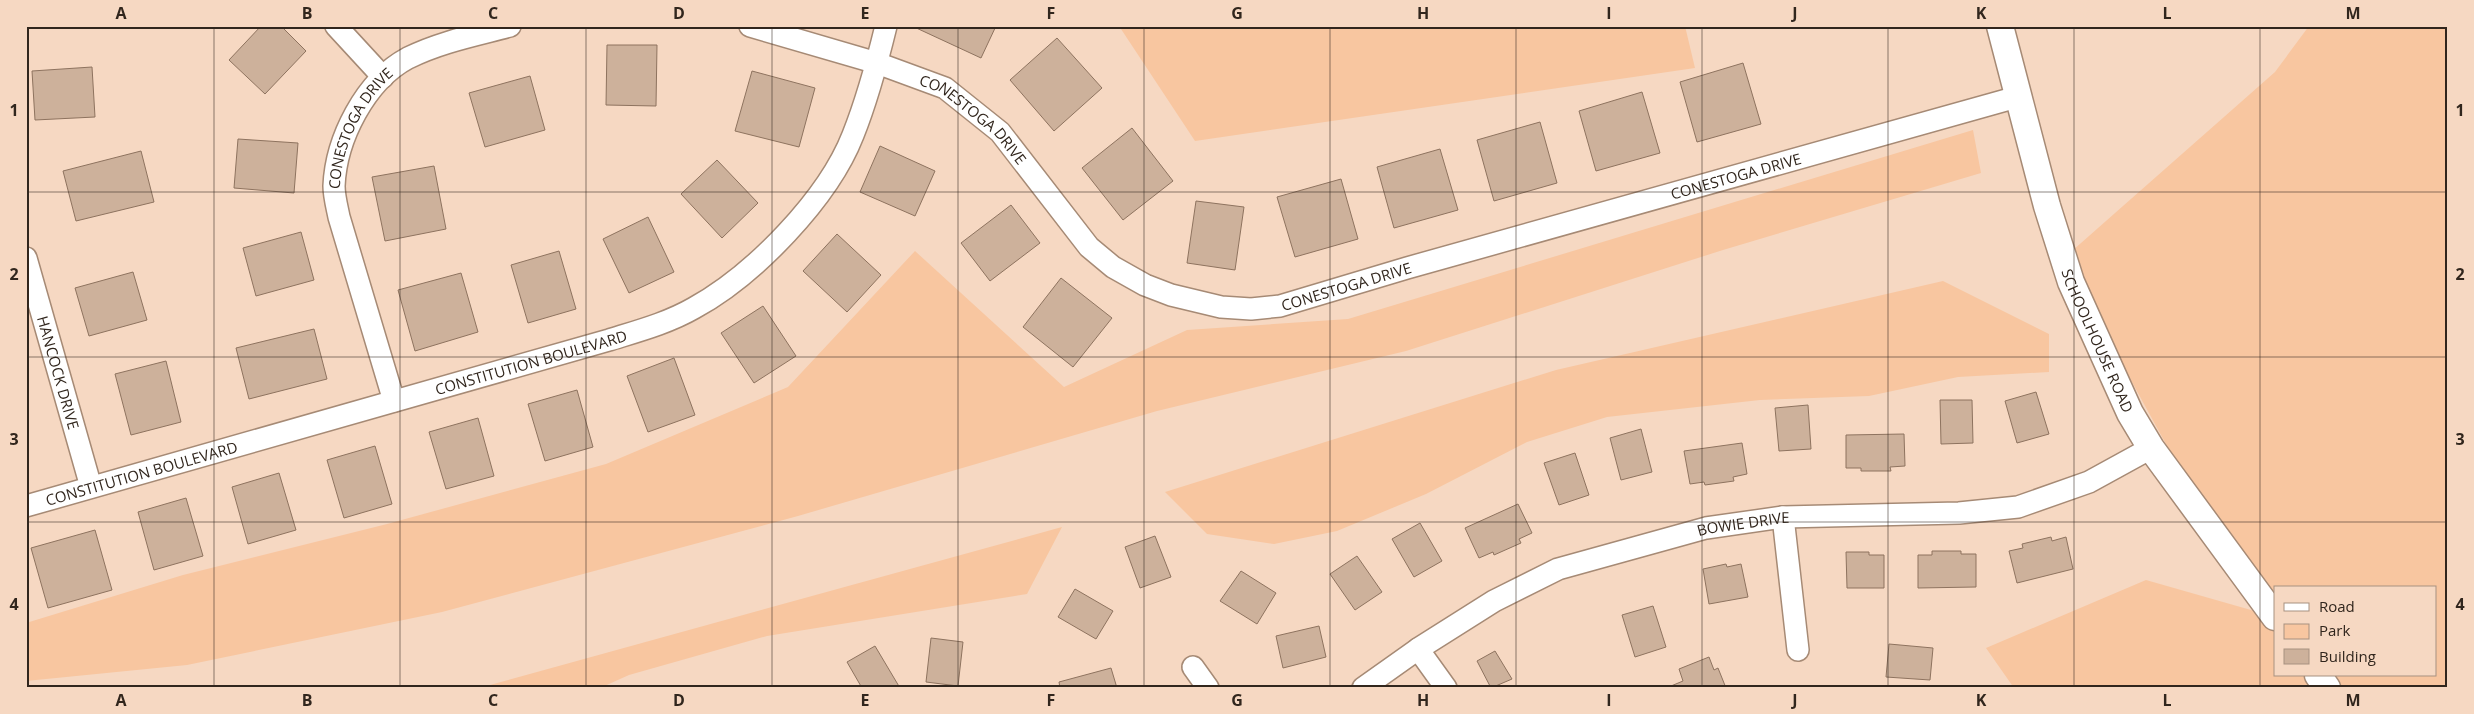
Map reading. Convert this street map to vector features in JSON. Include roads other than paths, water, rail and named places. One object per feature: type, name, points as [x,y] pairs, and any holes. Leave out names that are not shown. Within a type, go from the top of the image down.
[{"type":"street","points":[[336,26],[383,77]]},
{"type":"street","name":"CONESTOGA DRIVE","points":[[394,401],[339,216],[334,188],[338,161],[347,133],[360,107],[383,77],[407,59],[435,46],[510,26]]},
{"type":"street","name":"CONESTOGA DRIVE","points":[[750,26],[877,63],[945,88],[1000,132],[1089,247],[1113,267],[1145,285],[1171,295],[1221,307],[1251,308],[1289,303],[1407,268],[2017,97]]},
{"type":"street","name":"CONSTITUTION BOULEVARD","points":[[26,506],[663,323],[694,308],[724,289],[775,243],[820,195],[852,136],[877,63],[886,26]]},
{"type":"street","name":"SCHOOLHOUSE ROAD","points":[[2000,26],[2017,97],[2051,220],[2071,282],[2130,413],[2151,448],[2274,617]]},
{"type":"street","name":"HANCOCK DRIVE","points":[[26,258],[91,487]]},
{"type":"street","name":"BOWIE DRIVE","points":[[1363,688],[1418,649],[1494,601],[1558,569],[1706,528],[1783,517],[1959,512],[2018,507],[2089,482],[2151,448]]},
{"type":"street","points":[[1783,517],[1798,650]]},
{"type":"street","points":[[1418,649],[1446,688]]},
{"type":"street","points":[[1193,666],[1208,688]]},
{"type":"street","points":[[2319,676],[2327,688]]}]
